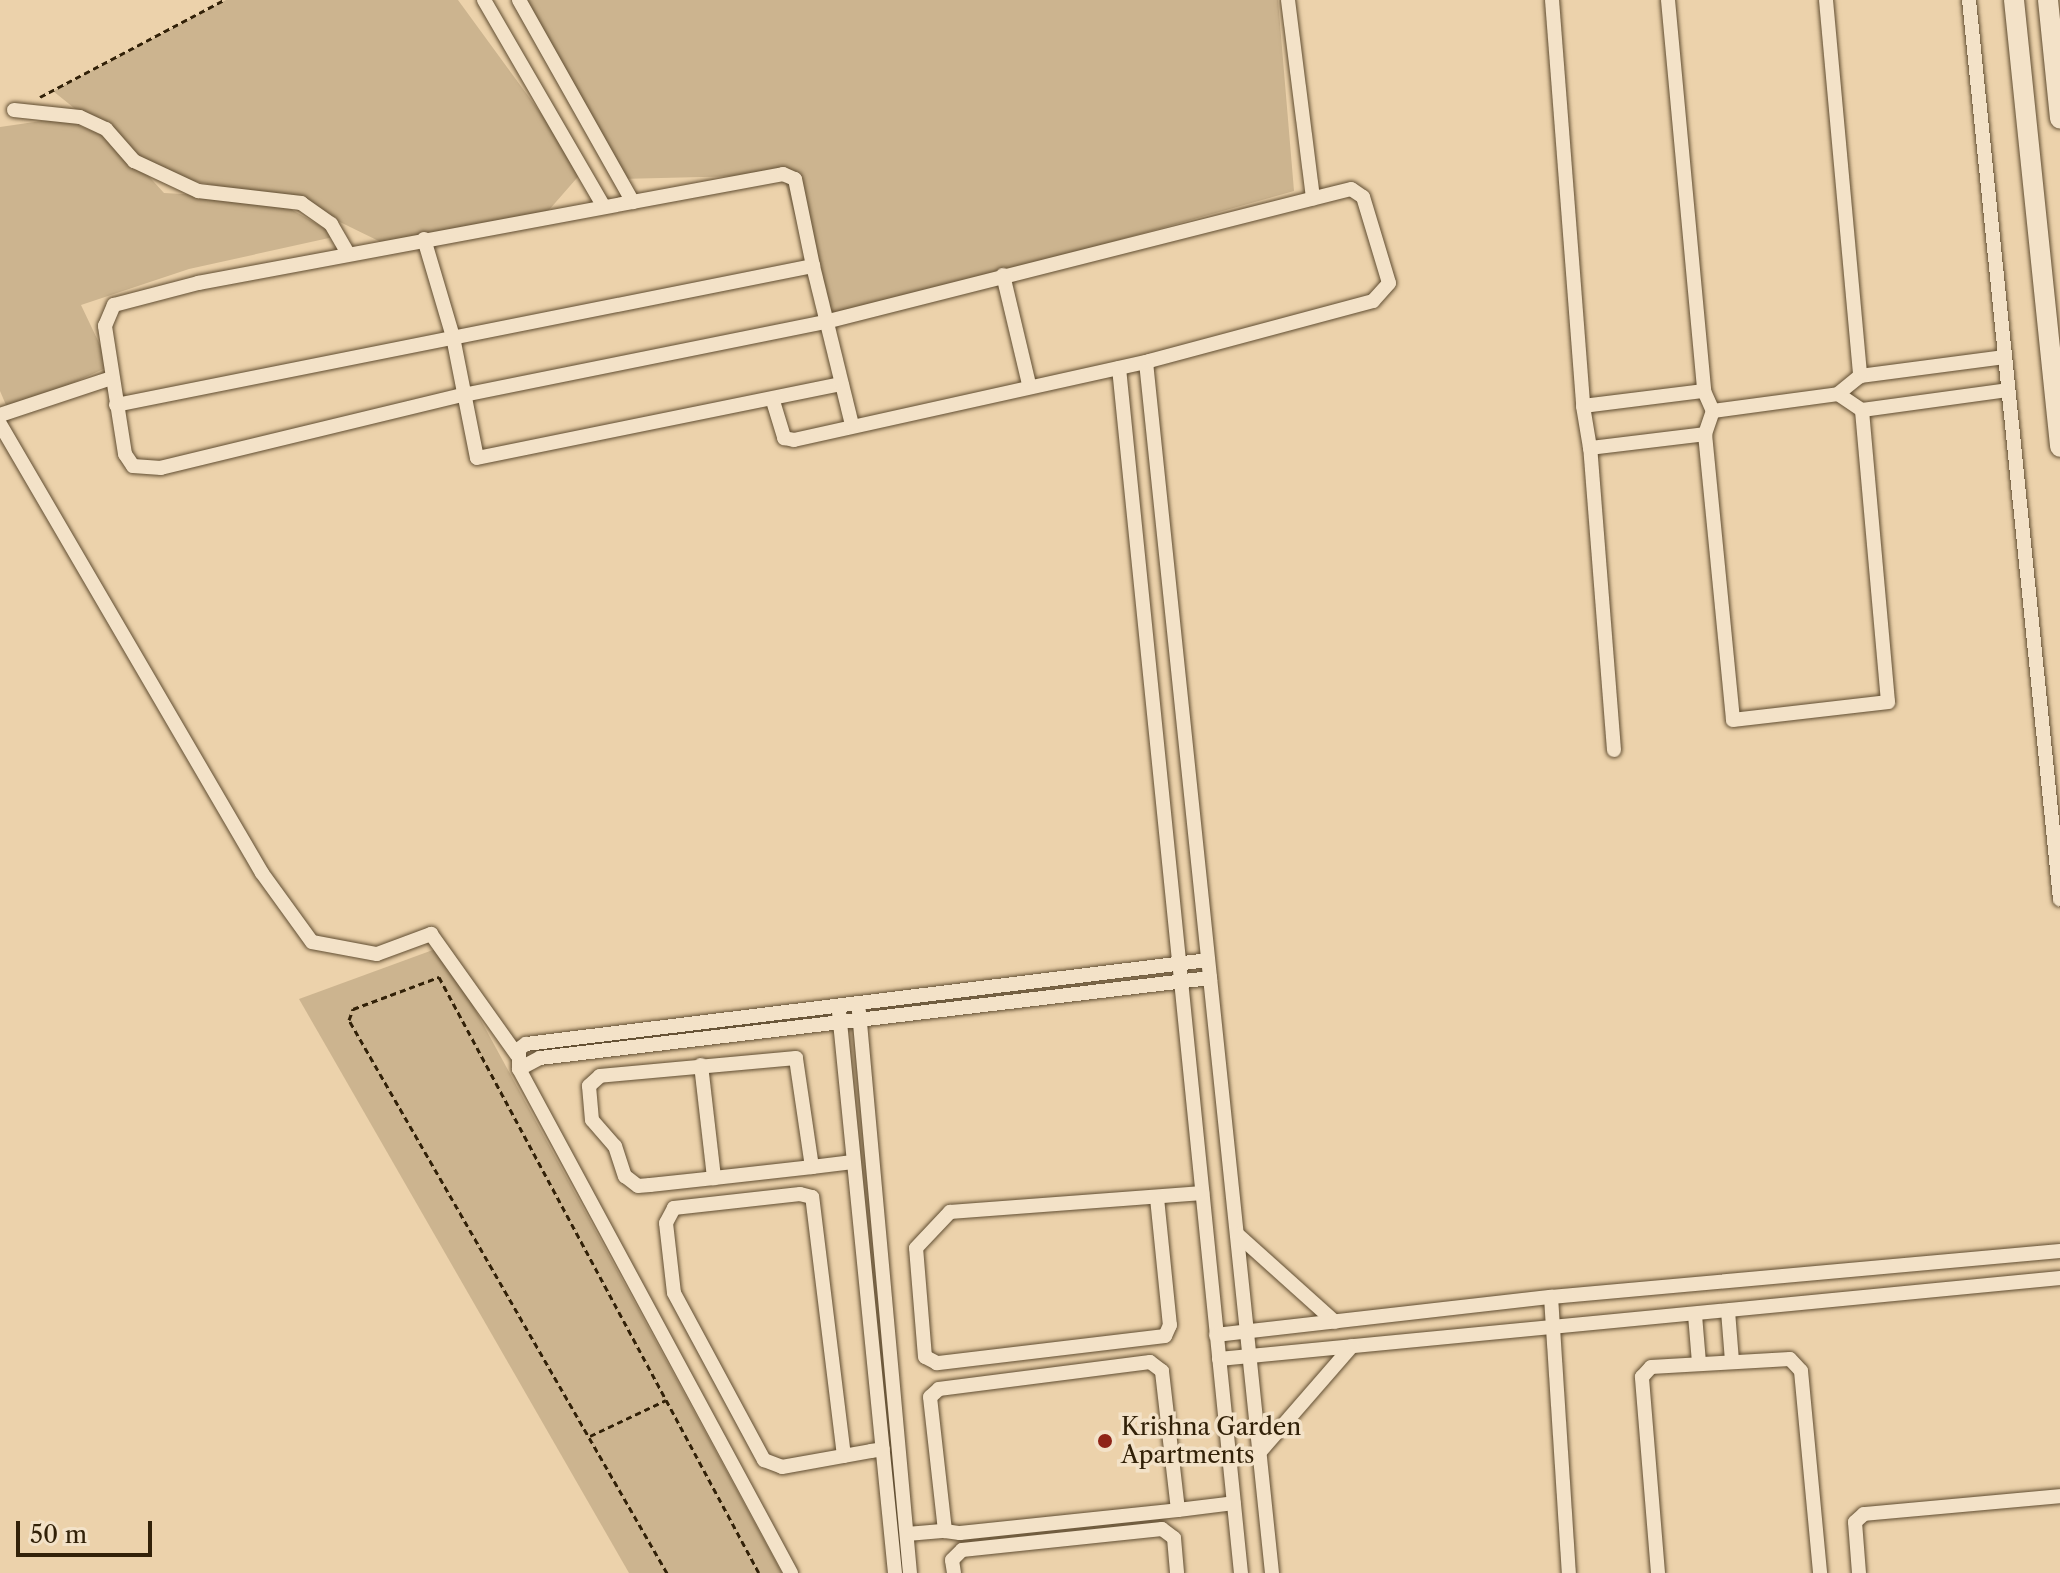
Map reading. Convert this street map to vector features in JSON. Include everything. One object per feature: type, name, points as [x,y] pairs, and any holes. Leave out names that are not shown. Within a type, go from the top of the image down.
[{"type":"main road","points":[[2014,0],[2060,447]]},
{"type":"main road","points":[[2048,0],[2060,118]]},
{"type":"street","points":[[484,0],[604,207]]},
{"type":"street","points":[[519,0],[633,202]]},
{"type":"street","points":[[1288,0],[1313,198]]},
{"type":"street","points":[[1552,0],[1583,406],[1590,448],[1614,750]]},
{"type":"street","points":[[1668,0],[1704,391],[1713,411],[1705,434],[1733,720],[1888,702],[1862,410]]},
{"type":"street","points":[[1826,0],[1860,376]]},
{"type":"street","points":[[1969,0],[2060,899]]},
{"type":"street","points":[[14,110],[80,117],[106,129],[134,161],[198,191],[301,203],[331,224],[348,253]]},
{"type":"street","points":[[773,401],[788,440],[1029,384],[1146,362],[1381,296],[1389,283],[1358,190],[1313,198],[825,322],[462,395],[161,468],[140,468],[128,462],[105,326],[114,305],[348,253],[789,174],[798,187],[825,322],[852,425]]},
{"type":"street","points":[[424,239],[453,337],[474,452],[485,460],[842,384]]},
{"type":"street","points":[[116,405],[813,266]]},
{"type":"street","points":[[1003,275],[1029,384]]},
{"type":"street","points":[[1713,411],[1838,394],[1860,376],[2005,357]]},
{"type":"street","points":[[1146,362],[1238,1235],[1247,1356],[1272,1573]]},
{"type":"street","points":[[1119,368],[1185,981],[1202,1193],[1241,1573]]},
{"type":"street","points":[[0,415],[112,378]]},
{"type":"street","points":[[1838,394],[1862,410],[2008,390]]},
{"type":"street","points":[[1583,406],[1704,391]]},
{"type":"street","points":[[0,424],[262,873],[312,942],[377,954],[431,934],[518,1062],[791,1573]]},
{"type":"street","points":[[1590,448],[1705,434]]},
{"type":"street","points":[[518,1062],[526,1044],[1208,960]]},
{"type":"street","points":[[518,1062],[840,1020],[1210,978]]},
{"type":"street","points":[[858,1001],[910,1573]]},
{"type":"street","points":[[839,1004],[895,1573]]},
{"type":"street","points":[[812,1167],[796,1058],[600,1076],[592,1081],[588,1101],[592,1120],[615,1146],[630,1182],[638,1186],[714,1178],[812,1167],[853,1162]]},
{"type":"street","points":[[701,1065],[714,1178]]},
{"type":"street","points":[[1157,1198],[1170,1325],[1165,1336],[937,1363],[925,1357],[916,1248],[950,1212],[1202,1193]]},
{"type":"street","points":[[844,1456],[812,1197],[800,1194],[674,1208],[666,1223],[674,1293],[764,1460],[782,1467],[844,1456],[883,1449]]},
{"type":"street","points":[[1238,1235],[1335,1322]]},
{"type":"street","points":[[1216,1335],[1551,1297],[2060,1251]]},
{"type":"street","points":[[1219,1359],[2060,1278]]},
{"type":"street","points":[[1551,1297],[1569,1573]]},
{"type":"street","points":[[1728,1311],[1732,1361]]},
{"type":"street","points":[[1695,1315],[1699,1363]]},
{"type":"street","points":[[1258,1454],[1352,1346]]},
{"type":"street","points":[[1658,1573],[1642,1377],[1651,1367],[1790,1359],[1800,1365],[1820,1573]]},
{"type":"street","points":[[945,1531],[929,1406],[933,1392],[1143,1363],[1162,1371],[1178,1510]]},
{"type":"street","points":[[1859,1573],[1855,1522],[1864,1514],[2060,1496]]},
{"type":"street","points":[[907,1534],[1234,1503]]},
{"type":"street","points":[[954,1573],[952,1560],[962,1550],[1162,1529],[1174,1538],[1177,1573]]},
{"type":"path","points":[[14,110],[224,0]]},
{"type":"path","points":[[667,1573],[349,1020],[353,1009],[439,977],[759,1573]]},
{"type":"path","points":[[589,1437],[666,1400]]},
{"type":"shaded area","points":[[226,0],[458,0],[583,171],[542,218],[389,246],[301,203],[158,174],[123,148],[164,193],[273,199],[338,236],[189,269],[81,305],[110,366],[9,412],[0,391],[0,127],[62,118],[115,141],[53,91]]},
{"type":"shaded area","points":[[519,0],[1278,0],[1294,191],[825,322],[783,175],[620,179]]},
{"type":"shaded area","points":[[441,947],[782,1573],[629,1573],[299,999]]},
{"type":"place","name":"Krishna Garden Apartments","points":[[1105,1441]]}]
